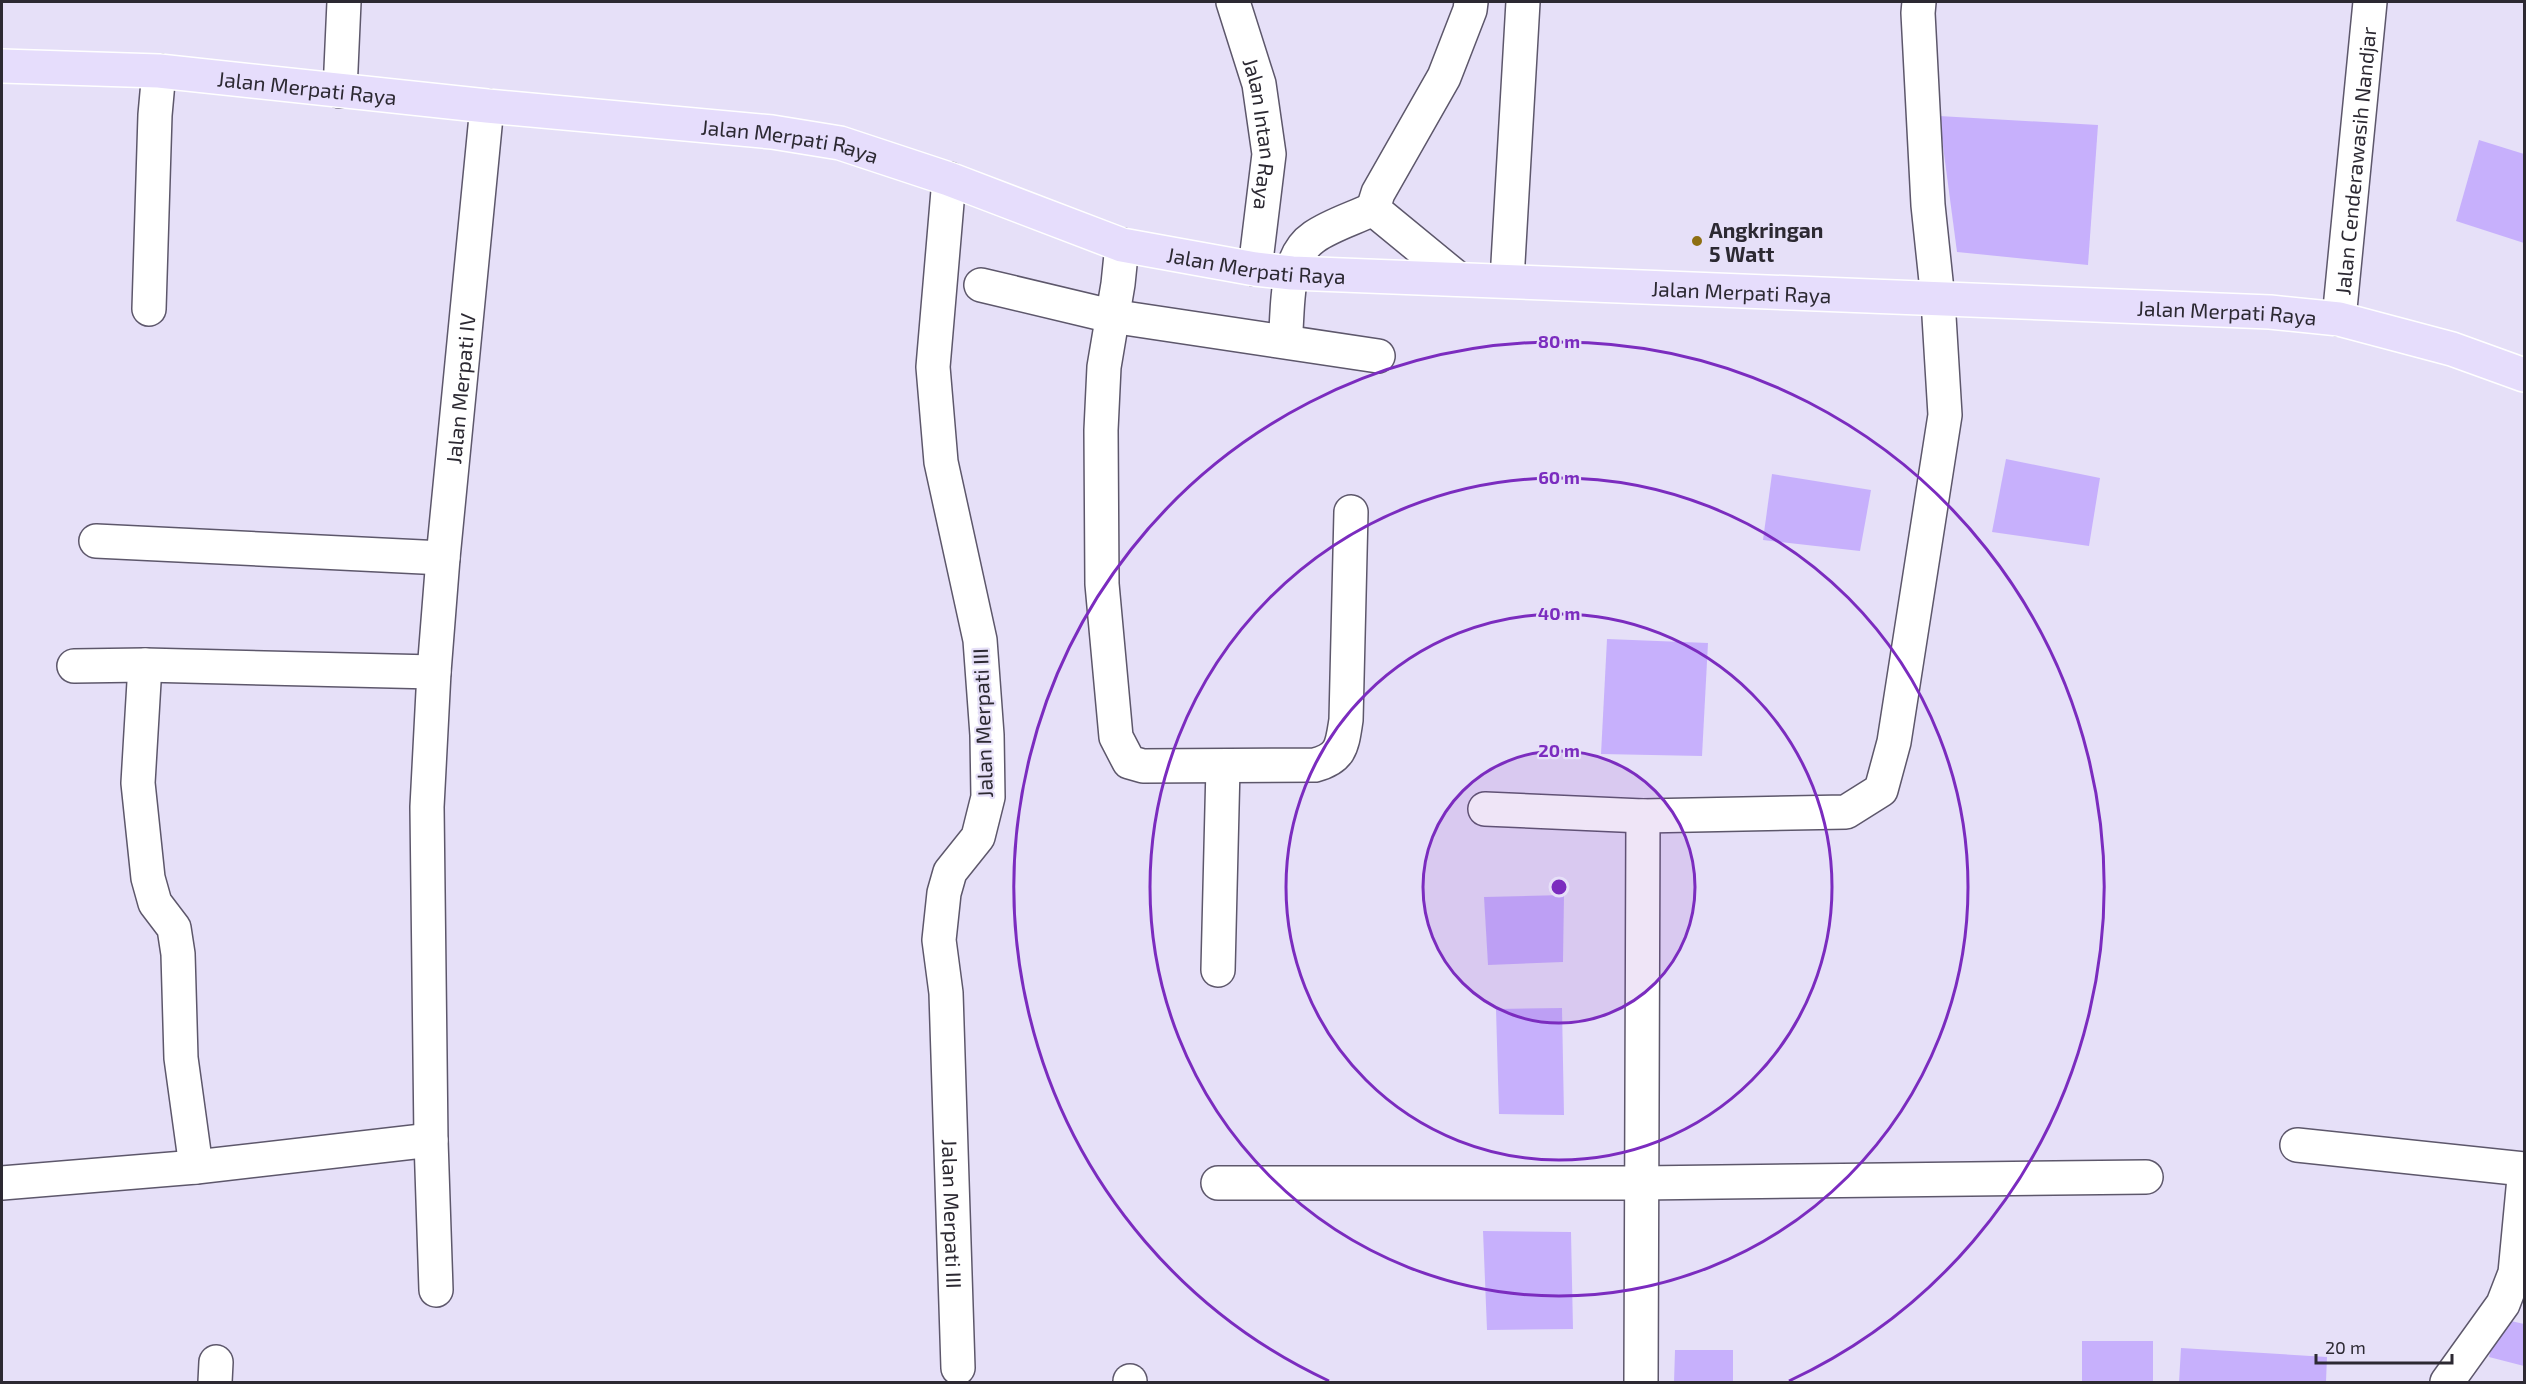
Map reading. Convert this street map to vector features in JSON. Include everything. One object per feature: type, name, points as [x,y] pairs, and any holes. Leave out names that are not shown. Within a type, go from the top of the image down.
[{"type":"main road","name":"Jalan Merpati Raya","points":[[2,66],[159,71],[487,106],[772,132],[840,143],[949,178],[1122,245],[1255,269],[1292,273],[2270,312],[2339,319],[2452,349],[2524,375]]},
{"type":"street","points":[[340,91],[344,2]]},
{"type":"street","name":"Jalan Intan Raya","points":[[1233,2],[1259,84],[1269,154],[1255,269]]},
{"type":"street","points":[[1285,341],[1292,273],[1299,253],[1313,237],[1373,209],[1378,193],[1444,77],[1471,2]]},
{"type":"street","points":[[1507,280],[1523,2]]},
{"type":"street","points":[[1485,809],[1643,816],[1846,812],[1881,790],[1894,742],[1945,415],[1938,300],[1928,205],[1919,2]]},
{"type":"street","name":"Jalan Cenderawasih Nandjar","points":[[2339,319],[2370,2]]},
{"type":"street","points":[[149,309],[155,115],[159,71]]},
{"type":"street","name":"Jalan Merpati IV","points":[[436,1290],[431,1140],[427,807],[443,558],[487,106]]},
{"type":"street","name":"Jalan Merpati III","points":[[949,178],[933,367],[940,462],[980,640],[987,735],[988,798],[978,837],[950,872],[944,893],[939,940],[946,993],[958,1368]]},
{"type":"street","points":[[1373,209],[1457,278]]},
{"type":"street","points":[[1122,245],[1104,367],[1101,430],[1102,584],[1116,737],[1129,762],[1143,766],[1223,767],[1315,765],[1329,761],[1341,747],[1346,720],[1351,512]]},
{"type":"street","points":[[981,285],[1111,316],[1378,356]]},
{"type":"street","points":[[96,541],[443,558]]},
{"type":"street","points":[[74,666],[145,665],[434,672]]},
{"type":"street","points":[[145,665],[138,783],[148,878],[155,903],[174,928],[178,954],[181,1058],[196,1167]]},
{"type":"street","points":[[1218,970],[1223,767]]},
{"type":"street","points":[[1641,1383],[1643,816]]},
{"type":"street","points":[[2,1183],[196,1167],[431,1140]]},
{"type":"street","points":[[2297,1145],[2524,1179],[2515,1273],[2503,1304],[2447,1383]]},
{"type":"street","points":[[1218,1183],[1641,1183],[2146,1177]]},
{"type":"building","points":[[1939,116],[2098,125],[2088,265],[1957,252]]},
{"type":"building","points":[[2479,140],[2524,154],[2524,243],[2456,221]]},
{"type":"building","points":[[2006,459],[2100,478],[2089,546],[1992,532]]},
{"type":"building","points":[[1772,474],[1871,490],[1860,551],[1763,540]]},
{"type":"building","points":[[1607,639],[1708,643],[1702,756],[1601,754]]},
{"type":"building","points":[[1564,895],[1563,962],[1488,965],[1484,897]]},
{"type":"building","points":[[1562,1008],[1564,1115],[1499,1114],[1496,1009]]},
{"type":"building","points":[[1483,1231],[1571,1232],[1573,1329],[1487,1330]]},
{"type":"building","points":[[2498,1318],[2524,1324],[2524,1366],[2489,1357]]},
{"type":"building","points":[[2082,1341],[2153,1341],[2153,1382],[2082,1382]]},
{"type":"building","points":[[2181,1348],[2327,1357],[2326,1382],[2179,1382]]},
{"type":"building","points":[[1675,1350],[1733,1350],[1733,1382],[1674,1382]]},
{"type":"place","name":"Angkringan 5 Watt","points":[[1697,241]]}]
